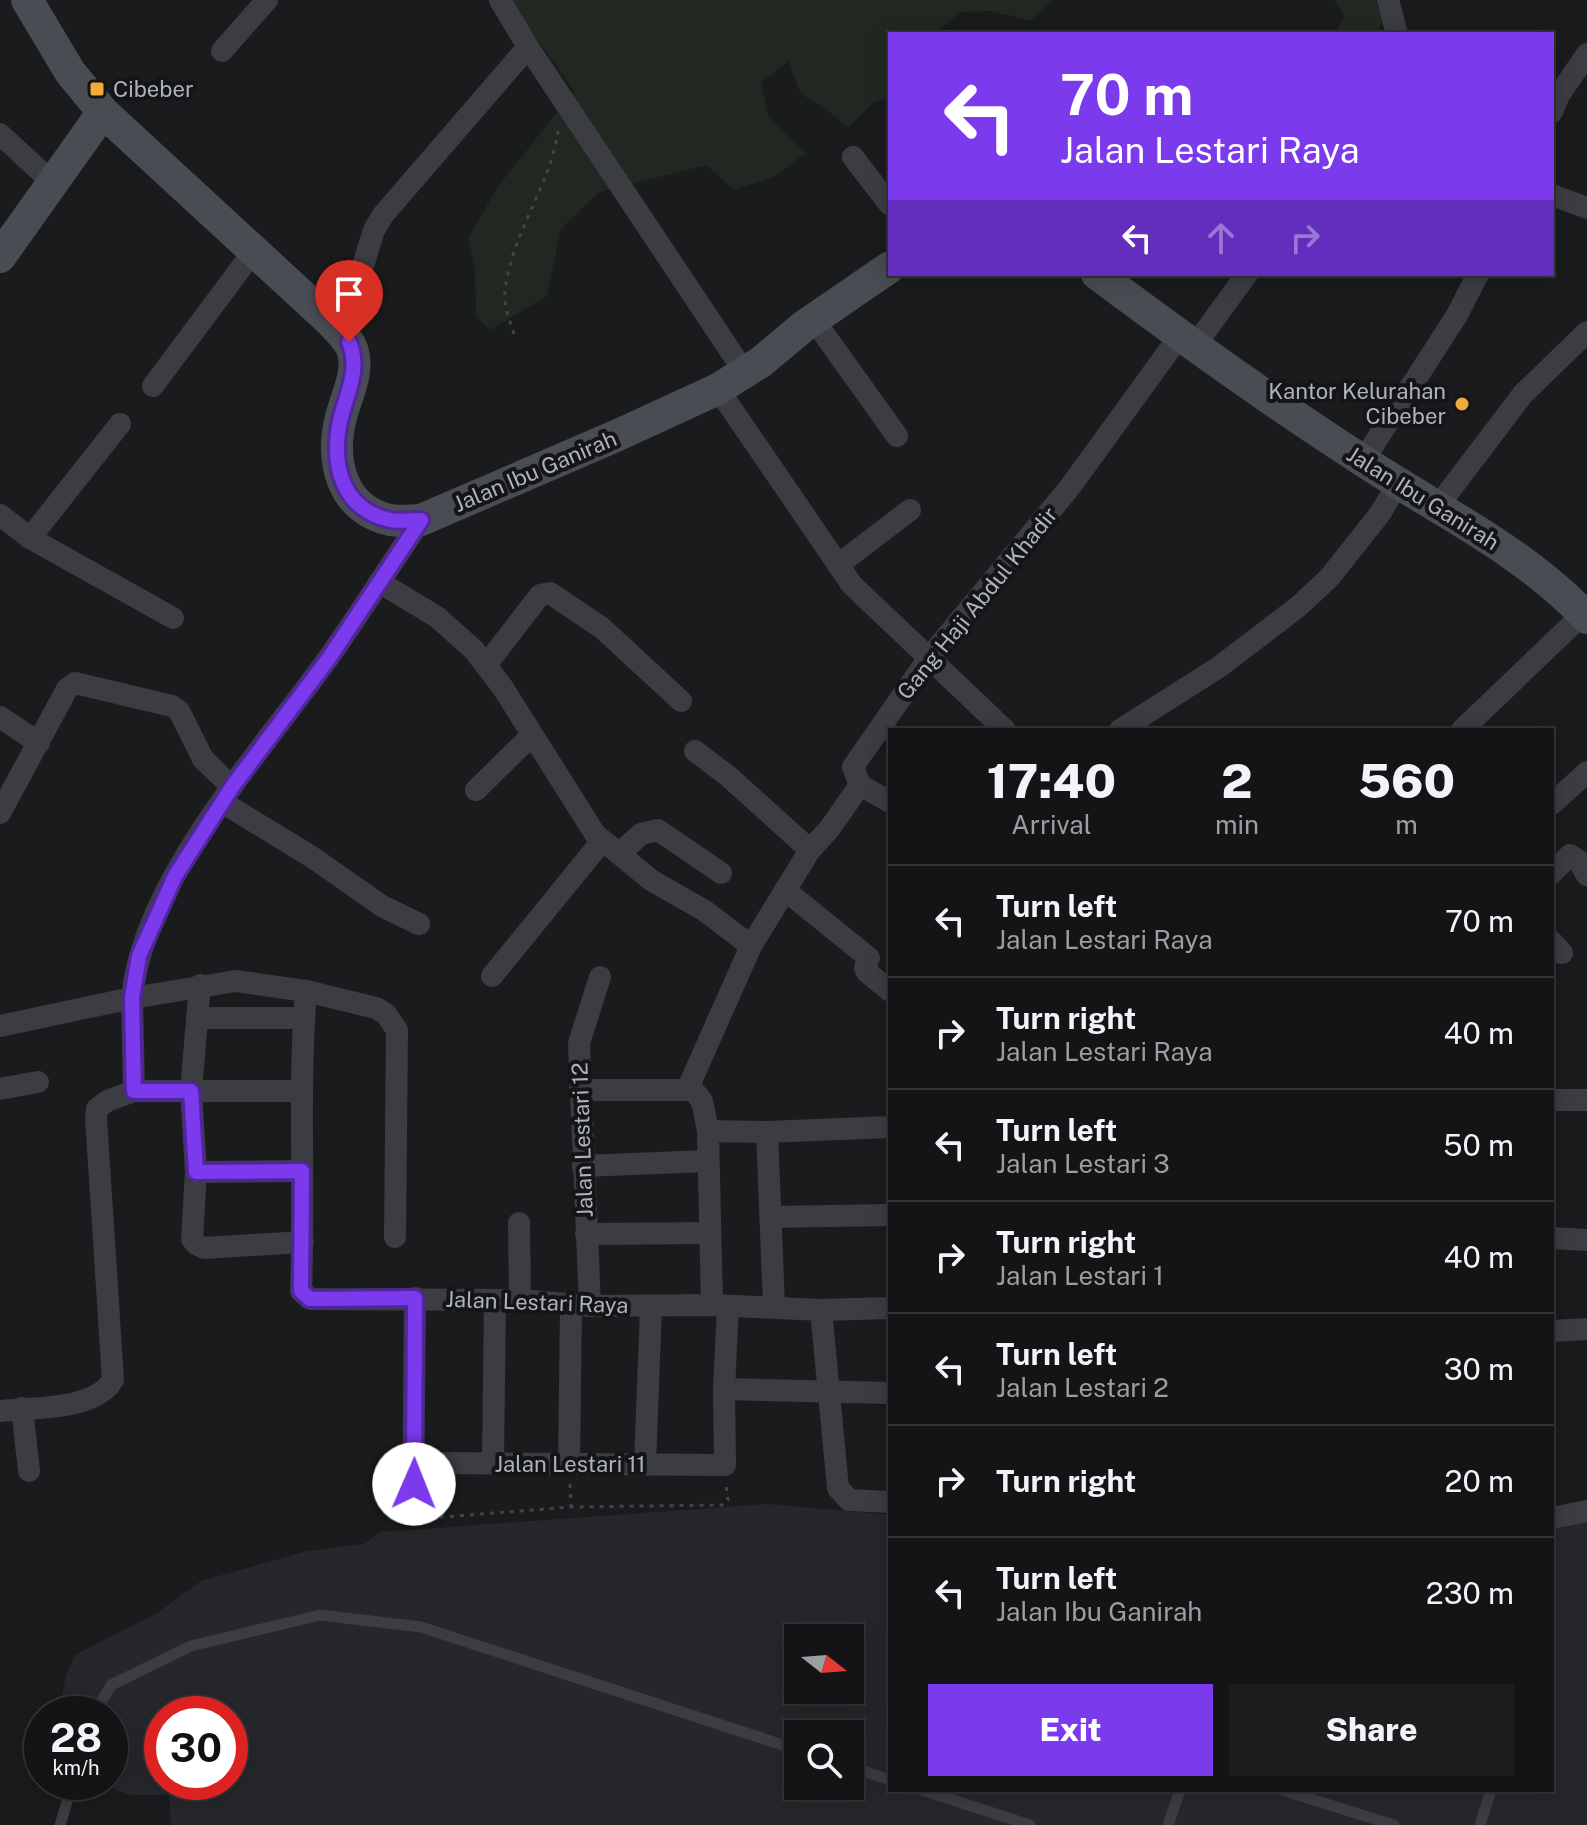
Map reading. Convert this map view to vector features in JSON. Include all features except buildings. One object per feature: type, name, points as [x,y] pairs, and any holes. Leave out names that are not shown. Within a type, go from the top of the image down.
[{"type":"main road","name":"Jalan Ibu Ganirah","points":[[27,0],[70,72],[103,112],[349,342],[355,362],[338,437],[337,459],[342,481],[352,500],[371,514],[392,521],[421,520],[618,435],[732,381],[888,268]]},
{"type":"main road","points":[[0,257],[103,112]]},
{"type":"main road","name":"Jalan Ibu Ganirah","points":[[1100,276],[1363,461],[1521,560],[1585,616]]},
{"type":"street","points":[[222,51],[267,0]]},
{"type":"street","points":[[500,0],[732,381],[838,565],[852,585],[1003,728]]},
{"type":"street","points":[[1388,0],[1396,32]]},
{"type":"street","points":[[331,322],[362,269],[374,230],[383,215],[528,47]]},
{"type":"street","points":[[1554,107],[1587,54]]},
{"type":"street","points":[[0,134],[54,184]]},
{"type":"street","points":[[853,157],[888,202]]},
{"type":"street","points":[[1554,196],[1587,208]]},
{"type":"street","points":[[153,386],[253,252]]},
{"type":"street","name":"Gang Haji Abdul Khadir","points":[[693,1090],[692,1075],[751,946],[810,850],[830,828],[860,785],[853,767],[857,761],[928,659],[1188,339],[1245,276]]},
{"type":"street","points":[[1363,461],[1457,315],[1477,276]]},
{"type":"street","points":[[814,320],[897,436]]},
{"type":"street","points":[[1438,506],[1523,394],[1587,332]]},
{"type":"street","points":[[30,538],[120,424]]},
{"type":"street","points":[[1123,728],[1219,667],[1299,606],[1338,568],[1379,515],[1398,484]]},
{"type":"street","points":[[838,565],[910,510]]},
{"type":"street","points":[[0,515],[30,538],[173,618]]},
{"type":"street","points":[[134,1091],[132,998],[139,956],[175,876],[227,794],[329,658],[421,520]]},
{"type":"street","points":[[379,582],[437,617],[474,650],[503,688],[595,834],[651,880],[705,911],[751,946]]},
{"type":"street","points":[[486,665],[540,595],[550,593],[602,628],[681,701]]},
{"type":"street","points":[[1464,728],[1585,616]]},
{"type":"street","points":[[0,813],[70,684],[83,683],[172,706],[179,711],[203,759],[227,794],[382,906],[419,924]]},
{"type":"street","points":[[0,717],[39,743]]},
{"type":"street","points":[[476,790],[532,735]]},
{"type":"street","points":[[695,751],[728,776],[810,850]]},
{"type":"street","points":[[1554,802],[1587,772]]},
{"type":"street","points":[[860,785],[888,801]]},
{"type":"street","points":[[492,976],[611,847],[658,830],[721,873]]},
{"type":"street","points":[[1554,871],[1570,855],[1578,860],[1587,875]]},
{"type":"street","points":[[785,890],[869,958],[865,968],[867,972],[888,989]]},
{"type":"street","name":"Jalan Lestari 12","points":[[569,1464],[586,1234],[579,1043],[600,977]]},
{"type":"street","points":[[0,1026],[200,985],[236,981],[306,992],[376,1008],[393,1021],[397,1030],[395,1237]]},
{"type":"street","points":[[200,985],[191,1091],[196,1172],[192,1239],[200,1247],[303,1242]]},
{"type":"street","name":"Jalan Lestari Raya","points":[[306,992],[301,1291],[310,1299],[520,1300],[581,1305],[774,1306],[821,1310],[888,1308]]},
{"type":"street","points":[[197,1018],[304,1018]]},
{"type":"street","points":[[0,1089],[38,1082]]},
{"type":"street","points":[[580,1090],[693,1090],[702,1101],[708,1131],[710,1233],[720,1305],[725,1465]]},
{"type":"street","points":[[29,1471],[11,1410],[83,1402],[98,1397],[113,1380],[97,1109],[107,1101],[134,1091],[302,1091]]},
{"type":"street","points":[[1554,1100],[1587,1100]]},
{"type":"street","points":[[708,1131],[888,1127]]},
{"type":"street","points":[[767,1132],[774,1306]]},
{"type":"street","points":[[583,1166],[707,1161]]},
{"type":"street","points":[[196,1172],[302,1171]]},
{"type":"street","points":[[771,1217],[888,1215]]},
{"type":"street","points":[[519,1223],[520,1300]]},
{"type":"street","points":[[586,1234],[710,1233]]},
{"type":"street","points":[[1554,1238],[1587,1240]]},
{"type":"street","points":[[413,1506],[415,1298]]},
{"type":"street","points":[[493,1463],[495,1300]]},
{"type":"street","points":[[645,1465],[651,1307]]},
{"type":"street","points":[[821,1310],[838,1488],[849,1500],[888,1502]]},
{"type":"street","points":[[1554,1331],[1587,1329]]},
{"type":"street","points":[[724,1389],[888,1393]]},
{"type":"street","name":"Jalan Lestari 11","points":[[415,1463],[725,1465]]},
{"type":"street","points":[[1554,1518],[1587,1511]]},
{"type":"lane","points":[[105,1696],[111,1685],[191,1646],[320,1615],[421,1627],[784,1745]]},
{"type":"lane","points":[[864,1772],[888,1779]]},
{"type":"lane","points":[[928,1792],[1030,1825]]},
{"type":"lane","points":[[1168,1825],[1179,1792]]},
{"type":"lane","points":[[1288,1792],[1394,1825]]},
{"type":"lane","points":[[1480,1825],[1490,1792]]},
{"type":"lane","points":[[60,1825],[68,1800]]},
{"type":"path","points":[[514,334],[504,294],[513,252],[555,153],[562,99]]},
{"type":"path","points":[[413,1506],[414,1515],[426,1518],[571,1507],[724,1505],[728,1500],[725,1465]]},
{"type":"shaded area","points":[[509,0],[1053,0],[1031,21],[991,11],[962,12],[935,32],[888,32],[888,98],[874,102],[848,128],[798,88],[789,61],[761,83],[768,115],[806,153],[774,177],[734,190],[706,165],[599,192],[561,229],[547,296],[490,330],[476,317],[475,271],[468,238],[499,185],[574,91]]},
{"type":"shaded area","points":[[1334,0],[1376,0],[1383,19],[1377,32],[1335,32],[1345,17]]},
{"type":"shaded area","points":[[767,1504],[888,1515],[888,1792],[1554,1792],[1554,1522],[1587,1520],[1587,1825],[171,1825],[169,1800],[248,1800],[248,1696],[144,1696],[144,1795],[131,1795],[128,1794],[128,1696],[62,1696],[66,1675],[75,1655],[157,1613],[201,1581],[307,1551],[364,1544],[380,1532]]},
{"type":"place","name":"Cibeber","points":[[97,89]]},
{"type":"place","name":"Kantor Kelurahan Cibeber","points":[[1462,404]]},
{"type":"route","points":[[349,342],[355,362],[338,437],[337,459],[342,481],[352,500],[371,514],[392,521],[421,520],[329,658],[232,787],[175,876],[139,956],[134,982],[134,1091],[191,1091],[196,1172],[302,1171],[301,1291],[310,1299],[415,1298],[414,1484]]}]
